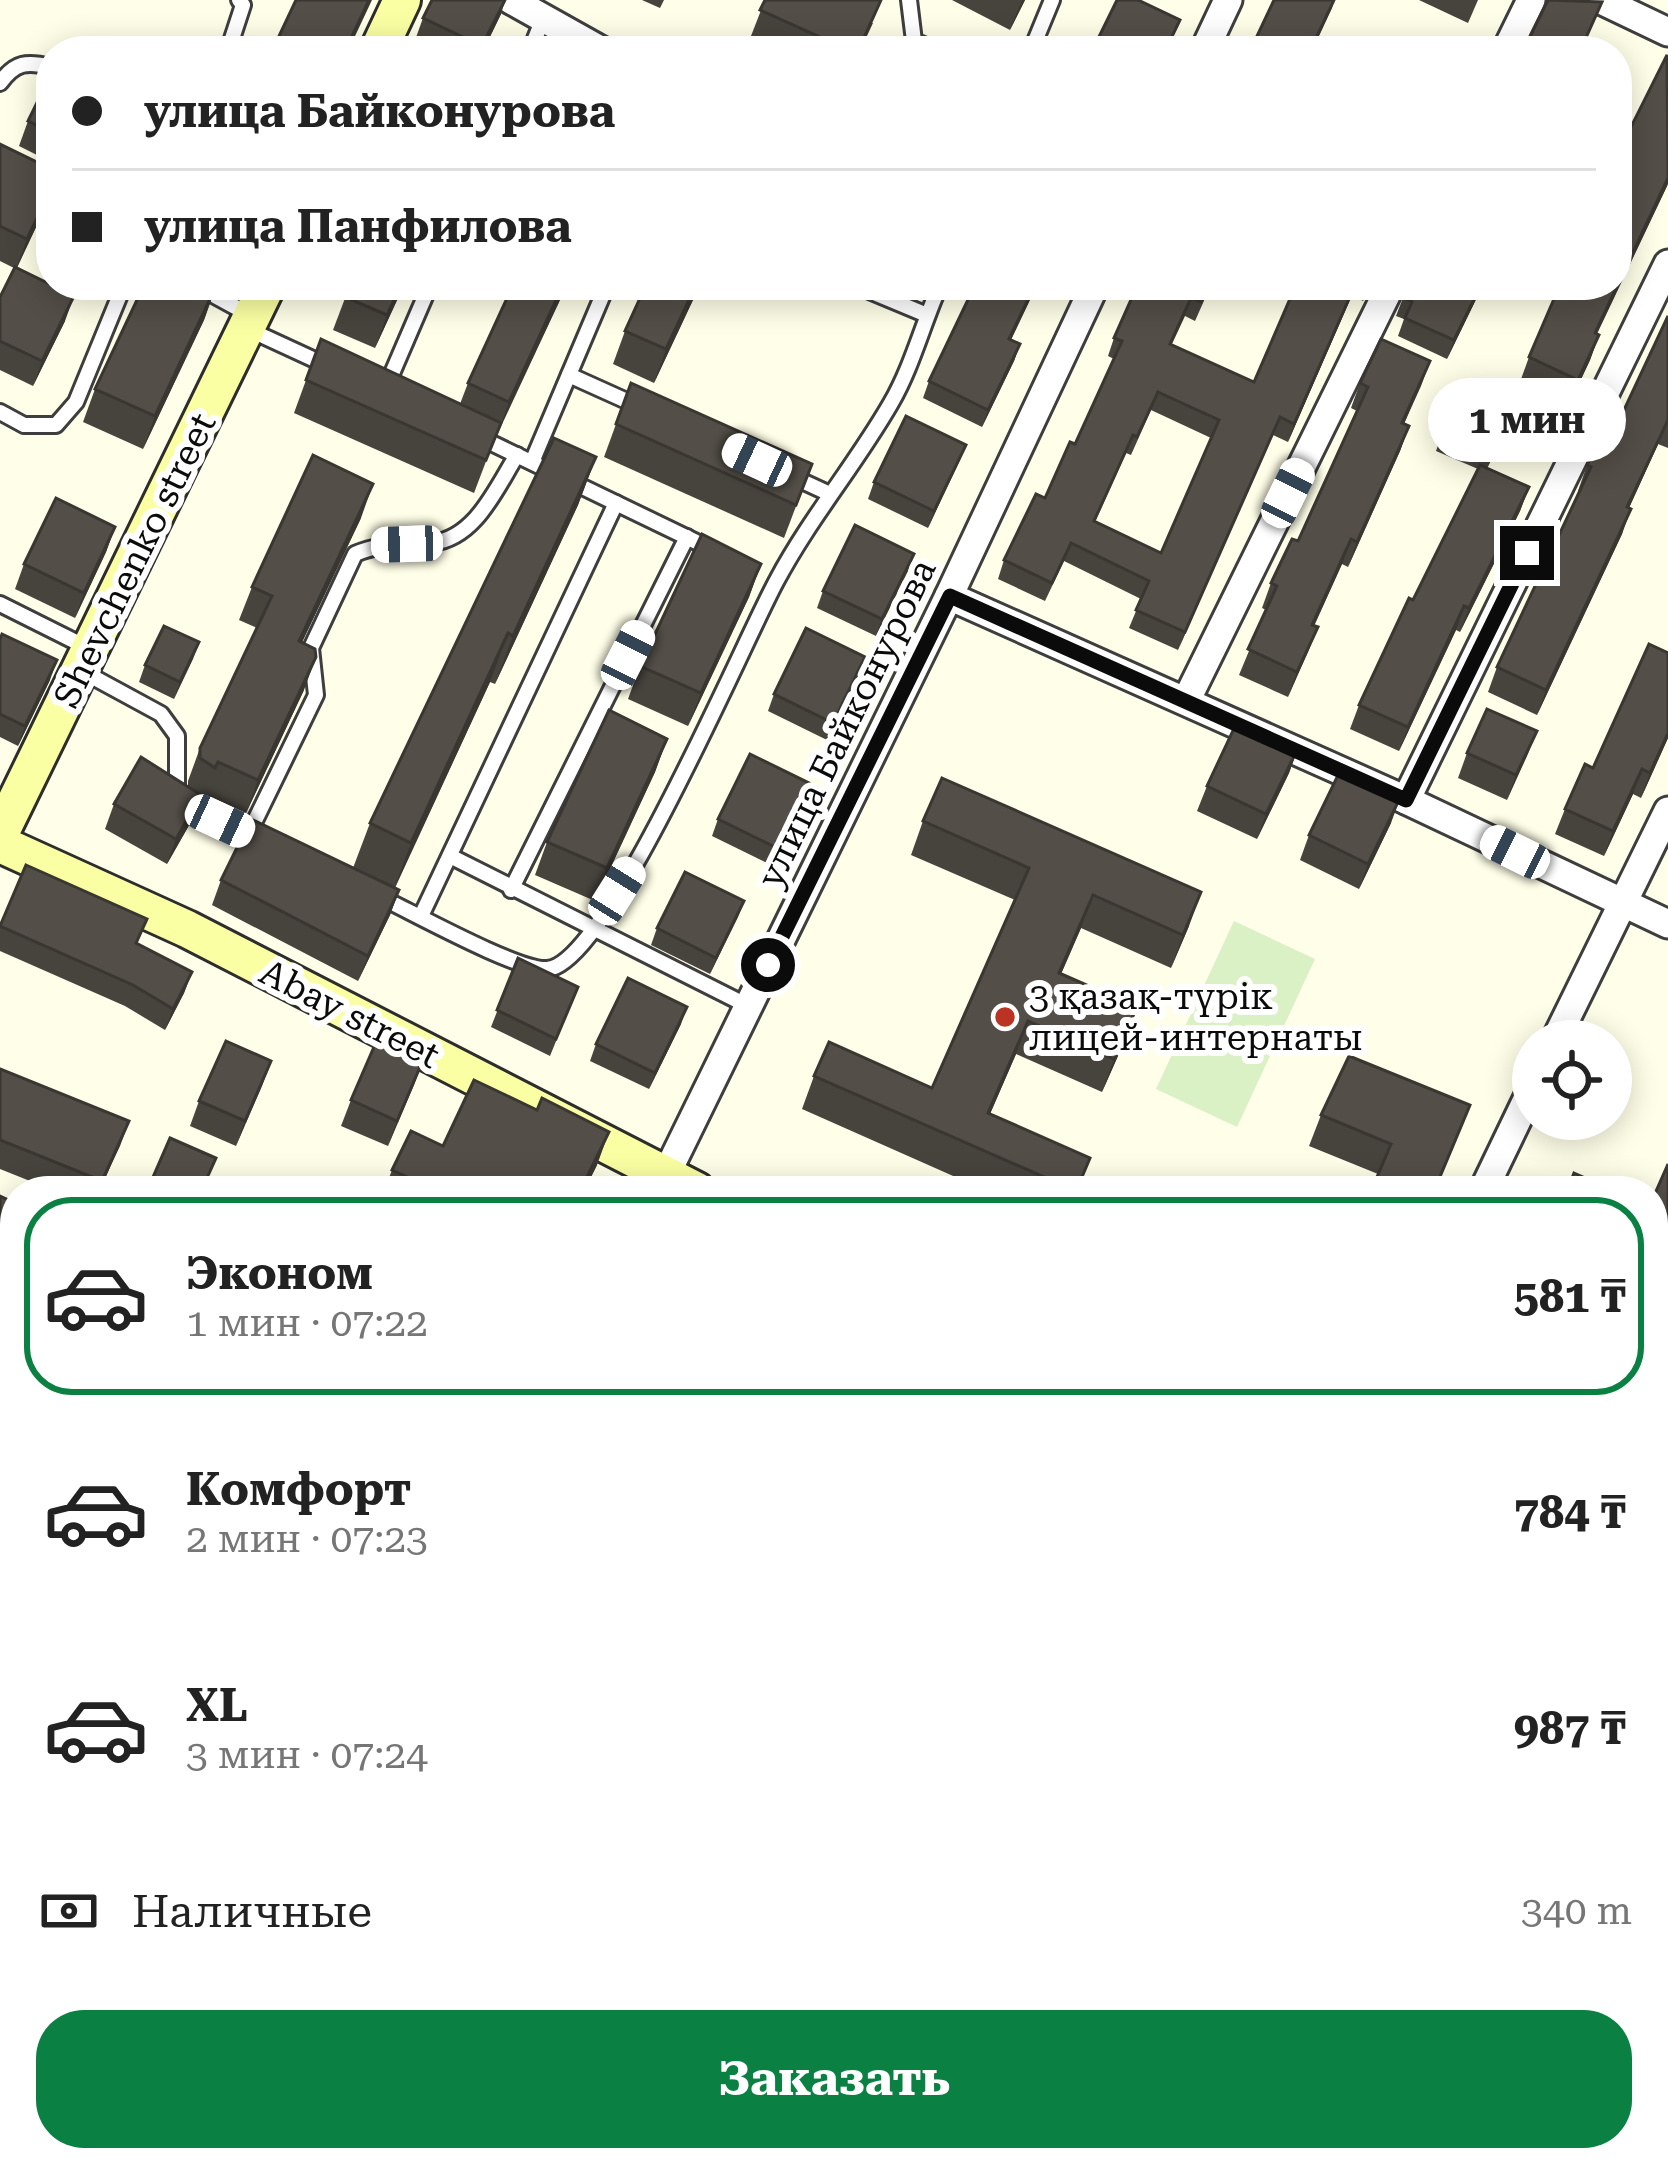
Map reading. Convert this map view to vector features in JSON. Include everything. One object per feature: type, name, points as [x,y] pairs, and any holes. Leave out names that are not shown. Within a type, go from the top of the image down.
[{"type":"main road","points":[[385,36],[402,0]]},
{"type":"main road","name":"Shevchenko street","points":[[0,834],[256,310]]},
{"type":"main road","name":"Abay street","points":[[0,844],[188,929],[654,1176]]},
{"type":"street","points":[[1211,36],[1228,0]]},
{"type":"street","points":[[1513,36],[1531,0]]},
{"type":"street","points":[[1601,0],[1668,32]]},
{"type":"street","points":[[524,6],[576,36]]},
{"type":"street","points":[[1406,800],[1668,265]]},
{"type":"street","name":"улица Байконурова","points":[[677,1176],[748,1006],[950,596],[1088,300]]},
{"type":"street","points":[[1186,701],[1384,300]]},
{"type":"street","points":[[950,596],[1406,800],[1668,924]]},
{"type":"street","points":[[1565,1020],[1668,811]]},
{"type":"street","points":[[1490,1176],[1512,1131]]},
{"type":"lane","points":[[234,36],[242,5],[238,0]]},
{"type":"lane","points":[[909,0],[914,36]]},
{"type":"lane","points":[[1037,36],[1052,0]]},
{"type":"lane","points":[[524,6],[528,36]]},
{"type":"lane","points":[[0,83],[11,68],[25,62],[36,65]]},
{"type":"lane","points":[[0,412],[23,425],[56,425],[76,402],[118,300]]},
{"type":"lane","points":[[384,392],[424,300]]},
{"type":"lane","points":[[532,462],[600,300]]},
{"type":"lane","points":[[891,300],[927,315]]},
{"type":"lane","points":[[356,886],[522,964],[548,970],[568,962],[666,812],[777,581],[893,401],[934,300]]},
{"type":"lane","points":[[256,310],[345,374]]},
{"type":"lane","points":[[568,375],[655,414]]},
{"type":"lane","points":[[365,383],[402,400]]},
{"type":"lane","points":[[458,427],[723,555]]},
{"type":"lane","points":[[248,835],[316,695],[311,648],[356,554],[376,544],[438,543],[474,523],[517,455]]},
{"type":"lane","points":[[775,469],[830,494]]},
{"type":"lane","points":[[421,916],[616,503]]},
{"type":"lane","points":[[511,890],[687,537]]},
{"type":"lane","points":[[759,572],[777,581]]},
{"type":"lane","points":[[0,604],[161,714],[177,736],[177,797],[270,845]]},
{"type":"lane","points":[[450,856],[748,1006]]},
{"type":"green space","points":[[1234,921],[1315,959],[1237,1127],[1156,1089]]},
{"type":"building","points":[[296,0],[369,0],[352,36],[279,36]]},
{"type":"building","points":[[432,0],[505,0],[487,36],[461,36],[423,18]]},
{"type":"building","points":[[765,0],[881,0],[865,36],[818,36],[760,10]]},
{"type":"building","points":[[1117,0],[1138,0],[1180,20],[1172,36],[1099,36]]},
{"type":"building","points":[[1274,0],[1334,0],[1317,36],[1257,36]]},
{"type":"building","points":[[1548,0],[1602,2],[1587,36],[1530,36]]},
{"type":"building","points":[[1667,55],[1668,178],[1632,254],[1632,125]]},
{"type":"building","points":[[0,144],[36,162],[36,220],[27,239],[0,226]]},
{"type":"building","points":[[15,267],[36,277],[36,300],[72,300],[42,361],[0,341],[0,297]]},
{"type":"building","points":[[137,300],[209,300],[155,416],[95,389]]},
{"type":"building","points":[[352,300],[394,300],[387,315]]},
{"type":"building","points":[[506,300],[556,300],[509,402],[468,383]]},
{"type":"building","points":[[639,300],[689,300],[666,349],[625,331]]},
{"type":"building","points":[[968,300],[1028,300],[1009,339],[1020,344],[988,410],[929,381]]},
{"type":"building","points":[[1131,300],[1190,300],[1170,344],[1254,382],[1290,300],[1348,300],[1294,424],[1280,417],[1185,632],[1136,610],[1149,581],[1071,543],[1052,583],[1004,560],[1036,494],[1045,498],[1070,442],[1075,444],[1122,341],[1114,338]],"holes":[[[1158,392],[1219,420],[1161,553],[1094,521]]]},
{"type":"building","points":[[1408,300],[1474,300],[1454,340],[1405,318],[1412,302]]},
{"type":"building","points":[[1554,300],[1611,300],[1578,380],[1529,357]]},
{"type":"building","points":[[1668,316],[1668,420],[1546,690],[1497,667],[1608,421],[1617,425]]},
{"type":"building","points":[[321,339],[501,423],[486,460],[306,380]]},
{"type":"building","points":[[1381,339],[1430,361],[1402,423],[1409,426],[1357,542],[1351,539],[1312,625],[1318,627],[1297,672],[1248,649],[1277,586],[1271,583],[1292,539],[1298,541],[1368,387],[1360,383]]},
{"type":"building","points":[[1466,381],[1515,403],[1494,448],[1445,425]]},
{"type":"building","points":[[631,383],[812,464],[796,505],[616,424]]},
{"type":"building","points":[[906,416],[966,445],[934,511],[874,482]]},
{"type":"building","points":[[554,438],[596,457],[411,843],[370,823]]},
{"type":"building","points":[[313,455],[373,484],[299,641],[315,649],[316,657],[258,780],[218,762],[215,768],[200,758],[200,748],[272,596],[252,587]]},
{"type":"building","points":[[1480,465],[1529,487],[1469,608],[1464,606],[1408,727],[1359,705]]},
{"type":"building","points":[[56,498],[115,527],[84,593],[24,564]]},
{"type":"building","points":[[855,525],[914,554],[882,619],[823,591]]},
{"type":"building","points":[[702,534],[761,564],[701,693],[640,666]]},
{"type":"building","points":[[164,626],[199,642],[180,682],[145,665]]},
{"type":"building","points":[[806,628],[865,657],[833,723],[774,694]]},
{"type":"building","points":[[2,634],[57,660],[25,726],[0,714]]},
{"type":"building","points":[[1649,644],[1668,653],[1668,733],[1650,773],[1642,769],[1613,831],[1565,809],[1585,764],[1593,768]]},
{"type":"building","points":[[1487,709],[1537,731],[1516,775],[1467,753]]},
{"type":"building","points":[[609,710],[667,739],[607,868],[547,842]]},
{"type":"building","points":[[1238,720],[1298,748],[1266,814],[1207,786]]},
{"type":"building","points":[[750,754],[809,783],[777,848],[718,819]]},
{"type":"building","points":[[141,757],[201,795],[176,839],[114,804]]},
{"type":"building","points":[[1341,769],[1400,798],[1368,864],[1309,835]]},
{"type":"building","points":[[942,778],[1201,892],[1183,935],[1093,895],[1059,973],[1137,1007],[1114,1059],[1028,1021],[988,1113],[1090,1158],[1082,1176],[1042,1176],[814,1076],[829,1042],[932,1088],[1029,868],[923,821]]},
{"type":"building","points":[[251,819],[399,890],[368,956],[221,880]]},
{"type":"building","points":[[26,865],[147,919],[136,943],[192,972],[173,1009],[133,985],[0,926]]},
{"type":"building","points":[[685,872],[744,901],[716,958],[657,928]]},
{"type":"building","points":[[518,958],[578,987],[556,1039],[497,1010]]},
{"type":"building","points":[[628,978],[687,1007],[655,1073],[596,1044]]},
{"type":"building","points":[[377,1040],[423,1060],[397,1121],[351,1100]]},
{"type":"building","points":[[226,1041],[271,1061],[245,1121],[199,1101]]},
{"type":"building","points":[[1349,1056],[1470,1105],[1440,1176],[1377,1176],[1391,1144],[1321,1115]]},
{"type":"building","points":[[0,1069],[129,1121],[104,1176],[90,1176],[0,1140]]},
{"type":"building","points":[[474,1080],[537,1110],[542,1098],[609,1132],[587,1176],[405,1176],[392,1170],[411,1131],[443,1146]]},
{"type":"building","points":[[170,1138],[216,1158],[208,1176],[154,1176]]},
{"type":"place","name":"3 қазақ-түрік лицей-интернаты","points":[[1005,1017]]},
{"type":"route","points":[[768,965],[950,596],[1406,800],[1527,553]]}]
